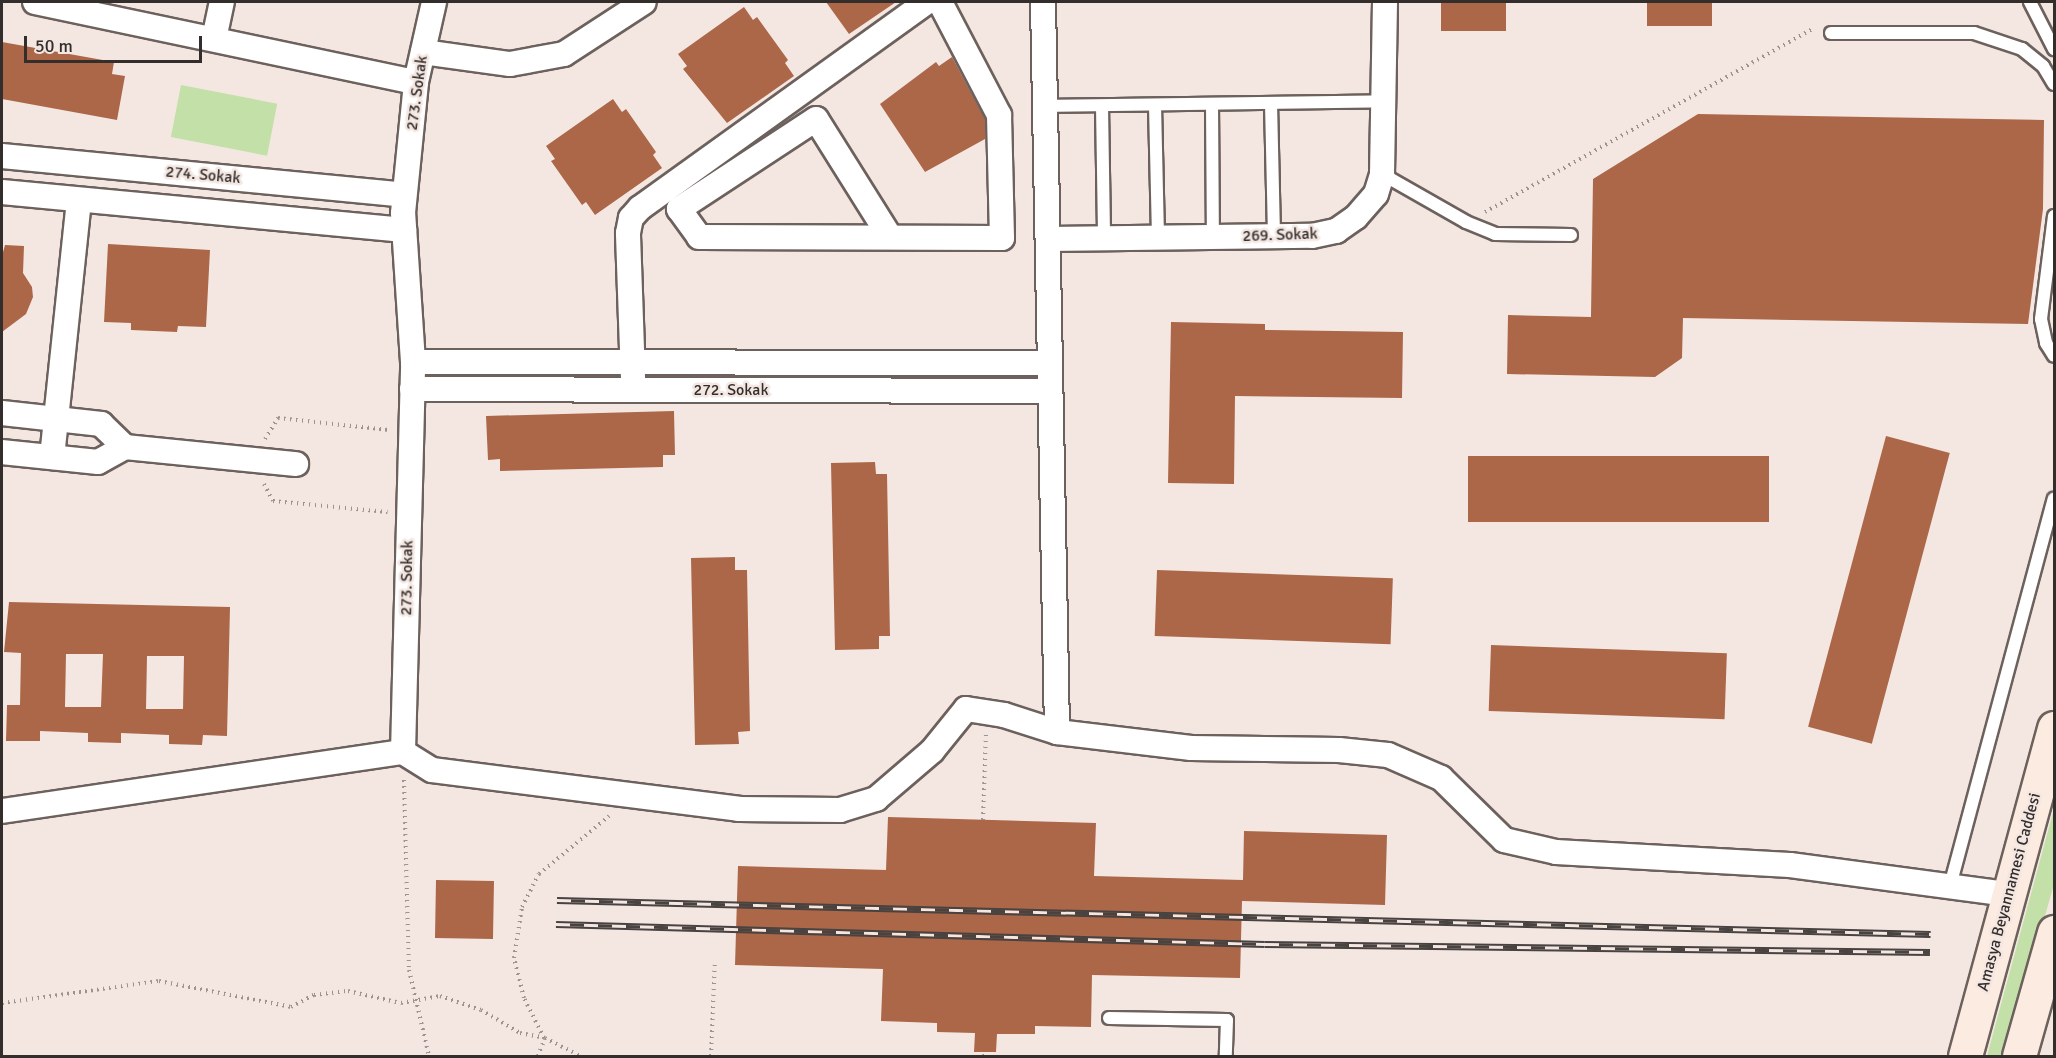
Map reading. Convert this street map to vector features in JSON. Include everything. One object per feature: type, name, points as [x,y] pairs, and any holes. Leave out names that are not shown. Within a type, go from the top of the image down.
[{"type":"main road","name":"Amasya Beyannamesi Caddesi","points":[[1965,1056],[2006,894],[2055,728]]},
{"type":"main road","points":[[2019,1056],[2055,932]]},
{"type":"street","points":[[35,2],[416,82]]},
{"type":"street","points":[[214,39],[222,2]]},
{"type":"street","name":"273. Sokak","points":[[403,752],[413,362],[404,230],[404,195],[416,82],[434,2]]},
{"type":"street","points":[[423,52],[510,64],[564,54],[644,2]]},
{"type":"street","points":[[633,390],[628,232],[631,218],[640,208],[927,2]]},
{"type":"street","points":[[890,237],[816,119],[680,209],[699,237],[1002,238],[999,116],[940,2]]},
{"type":"street","points":[[1043,2],[1056,732]]},
{"type":"street","name":"269. Sokak","points":[[1048,240],[1312,236],[1336,231],[1356,217],[1376,194],[1382,174],[1385,2]]},
{"type":"street","name":"274. Sokak","points":[[2,156],[404,195]]},
{"type":"street","points":[[2,192],[404,230]]},
{"type":"street","points":[[52,457],[80,200]]},
{"type":"street","name":"272. Sokak","points":[[413,362],[1048,363]]},
{"type":"street","name":"272. Sokak","points":[[412,389],[1049,391]]},
{"type":"street","points":[[2,413],[101,424],[125,447]]},
{"type":"street","points":[[2,452],[98,462],[125,447],[296,464]]},
{"type":"street","points":[[2,811],[403,752],[432,770],[739,809],[858,807],[876,799],[932,751],[966,709],[986,712],[1056,732],[1191,748],[1340,750],[1388,755],[1442,778],[1504,840],[1556,852],[1790,865],[2006,894]]},
{"type":"lane","points":[[2030,2],[2055,49]]},
{"type":"lane","points":[[1831,33],[1974,33],[2022,49],[2055,84]]},
{"type":"lane","points":[[1045,106],[1384,101]]},
{"type":"lane","points":[[1271,103],[1274,237]]},
{"type":"lane","points":[[1212,104],[1213,237]]},
{"type":"lane","points":[[1155,105],[1158,238]]},
{"type":"lane","points":[[1102,106],[1104,239]]},
{"type":"lane","points":[[1382,174],[1466,222],[1495,234],[1570,235]]},
{"type":"lane","points":[[2055,216],[2041,319],[2046,343],[2055,356]]},
{"type":"lane","points":[[2041,319],[2055,328]]},
{"type":"lane","points":[[1950,886],[2055,499]]},
{"type":"lane","points":[[1109,1018],[1227,1020],[1226,1056]]},
{"type":"path","points":[[1466,222],[1820,24]]},
{"type":"path","points":[[409,514],[273,501],[251,459],[278,418],[411,433]]},
{"type":"path","points":[[983,820],[986,712]]},
{"type":"path","points":[[403,752],[409,970],[429,1056]]},
{"type":"path","points":[[538,1056],[545,1038],[524,998],[514,958],[522,907],[539,874],[581,836],[637,796]]},
{"type":"path","points":[[711,1056],[715,960]]},
{"type":"path","points":[[2,1003],[159,981],[291,1007],[315,995],[348,991],[401,1003],[440,996],[482,1010],[520,1033],[545,1038],[580,1056]]},
{"type":"green space","points":[[181,85],[277,104],[267,156],[171,137]]},
{"type":"green space","points":[[2054,809],[2054,884],[2005,1056],[1987,1056]]},
{"type":"building","points":[[826,2],[896,2],[849,34]]},
{"type":"building","points":[[1441,2],[1506,2],[1506,31],[1441,31]]},
{"type":"building","points":[[1647,2],[1712,2],[1712,26],[1647,26]]},
{"type":"building","points":[[744,7],[753,20],[757,17],[788,60],[785,63],[794,76],[727,123],[683,69],[687,66],[678,54]]},
{"type":"building","points":[[2,42],[114,62],[112,74],[125,76],[117,120],[2,99]]},
{"type":"building","points":[[952,57],[985,119],[985,139],[925,172],[880,104],[936,62],[939,66]]},
{"type":"building","points":[[613,99],[622,112],[626,109],[656,152],[653,155],[662,168],[595,215],[586,202],[582,205],[551,161],[555,159],[546,146]]},
{"type":"building","points":[[1698,114],[2044,120],[2043,209],[2028,324],[1683,318],[1682,358],[1655,377],[1507,374],[1508,315],[1591,317],[1593,179]]},
{"type":"building","points":[[108,244],[210,250],[206,327],[178,326],[177,332],[131,330],[131,323],[104,322]]},
{"type":"building","points":[[5,245],[24,246],[23,273],[32,287],[33,297],[26,314],[2,332],[2,256]]},
{"type":"building","points":[[1171,322],[1265,324],[1265,330],[1403,332],[1402,398],[1235,396],[1234,484],[1168,483]]},
{"type":"building","points":[[674,411],[675,455],[663,455],[663,467],[500,471],[500,459],[488,460],[486,416]]},
{"type":"building","points":[[1886,436],[1950,453],[1872,744],[1808,727]]},
{"type":"building","points":[[1468,456],[1769,456],[1769,522],[1468,522]]},
{"type":"building","points":[[875,462],[876,474],[887,474],[890,636],[879,636],[879,649],[835,650],[831,463]]},
{"type":"building","points":[[735,557],[735,570],[747,570],[750,731],[738,732],[739,744],[695,745],[691,558]]},
{"type":"building","points":[[1157,570],[1393,578],[1391,644],[1155,636]]},
{"type":"building","points":[[9,602],[230,607],[227,736],[203,735],[202,745],[169,744],[169,735],[121,733],[121,743],[88,742],[88,733],[40,731],[40,741],[6,741],[7,705],[20,705],[21,653],[4,652]],"holes":[[[66,654],[103,654],[101,707],[65,707]],[[147,656],[184,656],[183,709],[146,709]]]},
{"type":"building","points":[[1491,645],[1727,653],[1725,719],[1489,711]]},
{"type":"building","points":[[888,817],[1096,823],[1094,876],[1243,880],[1244,831],[1387,835],[1385,905],[1242,901],[1240,978],[1092,975],[1091,1027],[1035,1026],[1035,1034],[997,1034],[996,1052],[974,1052],[975,1033],[937,1032],[937,1023],[881,1021],[883,969],[735,965],[738,866],[886,870]]},
{"type":"building","points":[[436,880],[494,881],[493,939],[435,938]]},
{"type":"railway","points":[[557,900],[1931,934]]},
{"type":"railway","points":[[556,924],[1265,944],[1930,952]]}]
